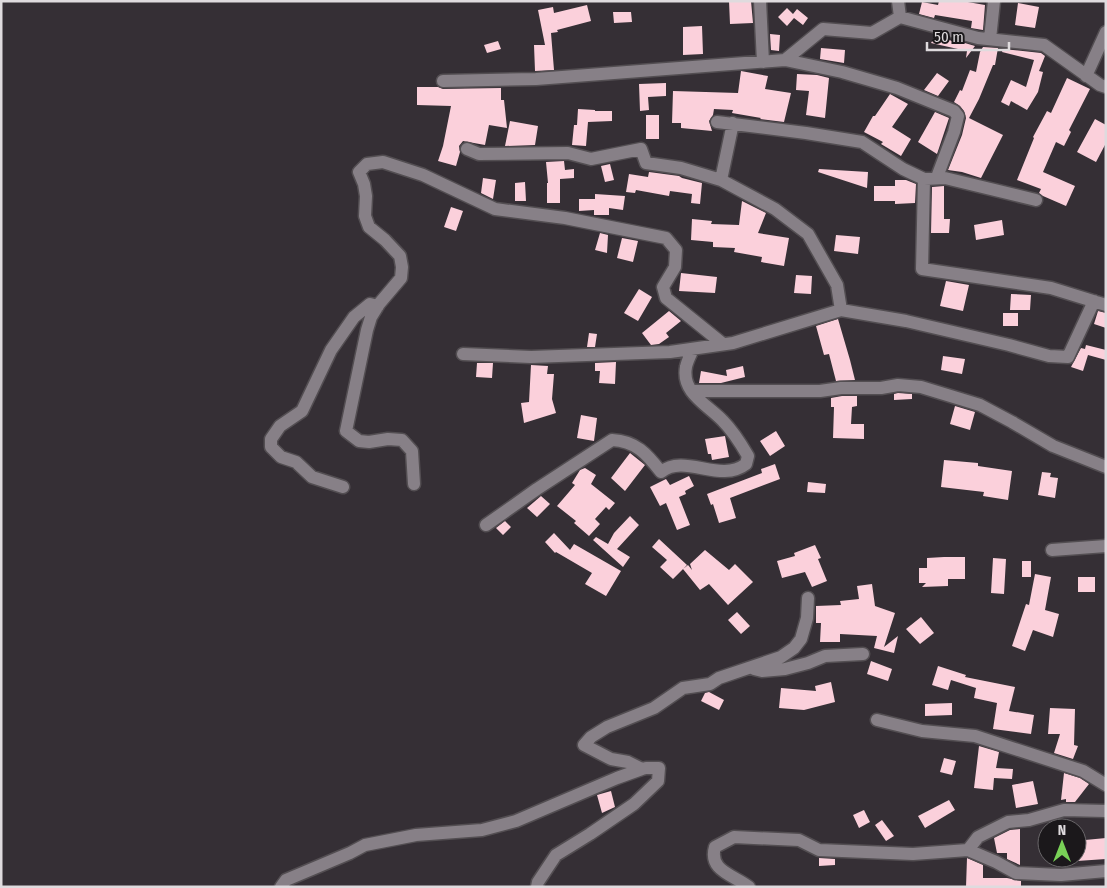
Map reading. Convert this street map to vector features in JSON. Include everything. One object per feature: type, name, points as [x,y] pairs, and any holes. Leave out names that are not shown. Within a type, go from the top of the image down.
[{"type":"street","points":[[760,1],[763,62]]},
{"type":"street","points":[[898,1],[900,17]]},
{"type":"street","points":[[990,39],[994,1]]},
{"type":"street","points":[[785,60],[823,29],[872,33],[900,17],[978,38],[1044,45],[1086,76],[1106,87]]},
{"type":"street","points":[[1086,76],[1106,32]]},
{"type":"street","points":[[443,80],[536,79],[785,60],[842,72],[897,88],[954,111],[958,116],[954,132],[930,178],[922,270],[1051,288],[1100,303],[1068,357],[1049,356],[906,321],[841,310],[733,343],[670,352],[531,358],[463,354]]},
{"type":"street","points":[[717,122],[862,142],[902,168],[930,178],[945,178],[1036,200]]},
{"type":"street","points":[[721,180],[733,123]]},
{"type":"street","points":[[467,149],[479,154],[568,153],[591,159],[642,149],[646,163],[681,168],[721,180],[775,209],[808,234],[837,285],[841,310]]},
{"type":"street","points":[[414,484],[412,451],[402,440],[359,441],[346,431],[367,330],[378,306],[401,278],[402,268],[400,256],[369,227],[365,216],[366,196],[359,172],[367,164],[383,162],[423,175],[495,209],[565,218],[666,238],[676,250],[676,267],[663,287],[666,298],[724,344]]},
{"type":"street","points":[[343,487],[312,477],[296,462],[281,457],[271,447],[271,439],[280,426],[302,411],[331,350],[354,317],[370,304],[378,306]]},
{"type":"street","points":[[486,525],[612,440],[624,441],[634,445],[649,456],[661,472],[669,465],[721,471],[739,470],[746,464],[748,456],[723,421],[699,402],[687,384],[686,367],[693,348]]},
{"type":"street","points":[[692,391],[820,391],[841,388],[881,388],[898,385],[921,387],[980,406],[1053,446],[1106,467]]},
{"type":"street","points":[[1052,550],[1106,546]]},
{"type":"street","points":[[642,769],[628,762],[611,759],[584,745],[591,736],[607,727],[654,708],[683,688],[710,684],[719,678],[781,658],[794,648],[801,639],[807,618],[808,598]]},
{"type":"street","points":[[750,668],[762,671],[785,669],[825,656],[863,654]]},
{"type":"street","points":[[877,720],[922,731],[975,736],[1082,771],[1106,785]]},
{"type":"street","points":[[281,887],[286,880],[350,853],[364,845],[416,835],[482,830],[508,823],[642,769],[659,768],[658,781],[634,804],[556,855],[538,882],[537,887]]},
{"type":"street","points":[[968,850],[978,837],[1008,822],[1029,820],[1064,810],[1106,811]]},
{"type":"street","points":[[749,887],[726,874],[714,862],[715,847],[734,837],[799,840],[819,850],[913,854],[968,850],[996,862],[1016,874],[1061,875],[1106,871]]},
{"type":"building","points":[[729,1],[751,1],[753,23],[730,24]]},
{"type":"building","points":[[939,1],[962,1],[985,5],[983,30],[971,28],[972,21],[935,15],[934,18],[919,14],[922,2],[938,5]]},
{"type":"building","points":[[1018,3],[1039,7],[1035,28],[1015,25]]},
{"type":"building","points":[[587,5],[591,21],[551,33],[554,70],[535,71],[534,45],[545,45],[538,10],[553,7],[554,13]]},
{"type":"building","points":[[787,8],[793,14],[797,9],[808,18],[803,25],[794,18],[787,26],[778,17]]},
{"type":"building","points":[[613,12],[631,12],[632,22],[614,23]]},
{"type":"building","points":[[702,26],[703,54],[683,55],[683,27]]},
{"type":"building","points":[[770,34],[780,35],[779,51],[771,50]]},
{"type":"building","points":[[936,35],[957,44],[958,41],[975,46],[966,58],[967,51],[931,43]]},
{"type":"building","points":[[498,41],[501,49],[487,53],[484,45]]},
{"type":"building","points":[[983,47],[998,48],[995,65],[993,65],[969,118],[1003,135],[981,178],[948,170],[962,135],[966,118],[964,111],[954,102],[960,90],[962,91],[970,70],[976,72],[980,52]]},
{"type":"building","points":[[821,48],[845,50],[844,63],[820,59]]},
{"type":"building","points":[[1003,49],[1041,53],[1045,56],[1039,71],[1043,72],[1038,92],[1027,110],[1011,101],[1009,106],[1001,102],[1011,80],[1026,87],[1034,60],[1002,52]]},
{"type":"building","points":[[741,71],[768,76],[765,89],[791,93],[784,122],[732,113],[733,110],[714,109],[709,121],[712,131],[681,128],[681,123],[672,123],[673,91],[738,93]]},
{"type":"building","points":[[937,73],[949,81],[938,96],[924,90]]},
{"type":"building","points":[[797,74],[829,78],[825,118],[806,115],[809,91],[796,90]]},
{"type":"building","points":[[1067,78],[1090,89],[1069,130],[1071,132],[1064,146],[1056,142],[1043,172],[1075,186],[1066,206],[1043,196],[1039,193],[1041,189],[1017,180],[1033,137],[1047,111],[1051,113]]},
{"type":"building","points":[[666,83],[666,96],[648,97],[649,110],[640,111],[639,84]]},
{"type":"building","points":[[417,87],[438,87],[443,89],[501,88],[501,100],[504,100],[507,128],[489,125],[485,145],[463,141],[459,146],[460,152],[456,166],[438,161],[451,106],[417,105]]},
{"type":"building","points":[[890,94],[908,104],[892,127],[911,139],[901,156],[881,144],[883,142],[864,132],[873,116],[875,116]]},
{"type":"building","points":[[578,109],[612,111],[612,121],[588,122],[586,146],[572,145],[574,125],[577,125]]},
{"type":"building","points":[[935,112],[949,118],[937,154],[918,142]]},
{"type":"building","points":[[646,115],[659,115],[659,139],[646,139]]},
{"type":"building","points":[[1095,119],[1106,125],[1106,143],[1096,162],[1077,152]]},
{"type":"building","points":[[510,121],[538,126],[535,145],[505,146]]},
{"type":"building","points":[[564,161],[565,170],[574,169],[574,178],[560,179],[560,203],[547,203],[546,162]]},
{"type":"building","points":[[610,164],[614,180],[605,182],[601,166]]},
{"type":"building","points":[[819,169],[868,172],[867,188],[818,172]]},
{"type":"building","points":[[649,172],[679,176],[702,183],[700,204],[691,203],[692,194],[670,191],[669,196],[636,190],[635,193],[626,192],[629,174],[648,177]]},
{"type":"building","points":[[483,178],[496,180],[493,199],[481,193]]},
{"type":"building","points":[[895,180],[906,180],[916,184],[915,203],[895,204],[895,201],[874,201],[874,186],[895,186]]},
{"type":"building","points":[[525,182],[526,201],[515,201],[515,183]]},
{"type":"building","points":[[944,186],[944,219],[950,219],[949,233],[931,233],[932,187]]},
{"type":"building","points":[[595,194],[625,196],[623,210],[609,208],[609,215],[594,215],[594,210],[579,211],[579,199],[595,199]]},
{"type":"building","points":[[742,201],[766,213],[758,233],[789,238],[784,266],[761,262],[762,257],[734,252],[735,248],[713,247],[713,242],[691,240],[692,219],[712,221],[711,224],[739,225]]},
{"type":"building","points":[[451,207],[463,211],[456,231],[444,227]]},
{"type":"building","points":[[1002,220],[1004,235],[976,240],[974,225]]},
{"type":"building","points":[[600,233],[608,235],[607,253],[595,250]]},
{"type":"building","points":[[836,235],[860,237],[858,254],[834,251]]},
{"type":"building","points":[[622,238],[638,241],[633,262],[617,258]]},
{"type":"building","points":[[681,273],[717,277],[715,293],[679,291]]},
{"type":"building","points":[[796,275],[812,276],[811,294],[794,293]]},
{"type":"building","points":[[946,281],[969,285],[963,311],[940,306]]},
{"type":"building","points":[[639,289],[652,297],[638,321],[624,313]]},
{"type":"building","points":[[1011,294],[1031,295],[1030,310],[1010,310]]},
{"type":"building","points":[[669,311],[681,321],[666,333],[669,337],[659,344],[651,345],[642,333]]},
{"type":"building","points":[[1098,311],[1106,313],[1106,328],[1094,324]]},
{"type":"building","points":[[1003,313],[1018,313],[1018,326],[1003,326]]},
{"type":"building","points":[[838,319],[855,380],[836,381],[829,354],[824,355],[816,326]]},
{"type":"building","points":[[589,333],[597,334],[595,347],[587,347]]},
{"type":"building","points":[[1086,345],[1106,350],[1106,360],[1088,355],[1083,371],[1071,367],[1081,348],[1085,349]]},
{"type":"building","points":[[943,356],[965,359],[962,374],[941,370]]},
{"type":"building","points":[[616,362],[615,384],[599,383],[600,371],[595,371],[595,363]]},
{"type":"building","points":[[477,363],[493,363],[492,378],[476,377]]},
{"type":"building","points":[[531,365],[548,366],[547,374],[554,374],[552,399],[556,413],[524,423],[521,403],[529,402]]},
{"type":"building","points":[[743,366],[745,377],[721,383],[699,383],[701,371],[727,376],[726,370]]},
{"type":"building","points":[[894,394],[912,394],[912,399],[894,400]]},
{"type":"building","points":[[857,396],[857,406],[852,407],[851,424],[864,424],[864,439],[833,438],[834,407],[831,407],[831,398]]},
{"type":"building","points":[[955,406],[975,412],[970,430],[950,424]]},
{"type":"building","points":[[581,415],[597,418],[594,441],[577,438]]},
{"type":"building","points":[[776,431],[785,446],[770,456],[760,441]]},
{"type":"building","points":[[725,436],[729,457],[712,460],[711,454],[708,454],[705,439]]},
{"type":"building","points":[[630,453],[645,465],[625,491],[611,478]]},
{"type":"building","points":[[944,460],[978,463],[978,466],[1012,471],[1008,500],[983,496],[984,492],[941,487]]},
{"type":"building","points":[[775,464],[780,479],[730,498],[736,518],[719,523],[713,504],[711,505],[707,494],[762,473],[761,469]]},
{"type":"building","points":[[585,468],[596,475],[591,484],[615,503],[609,510],[606,507],[595,519],[600,524],[589,536],[574,523],[576,521],[557,506],[575,485],[572,483],[580,470]]},
{"type":"building","points":[[1042,472],[1051,473],[1050,477],[1058,478],[1055,498],[1038,495]]},
{"type":"building","points":[[689,476],[694,486],[685,491],[686,494],[679,497],[690,525],[677,530],[666,503],[660,506],[650,487],[666,479],[670,485]]},
{"type":"building","points":[[808,482],[826,484],[825,493],[807,492]]},
{"type":"building","points":[[541,496],[550,504],[537,517],[527,508]]},
{"type":"building","points":[[630,516],[639,525],[617,549],[630,557],[623,567],[593,540],[596,537],[608,544],[614,533]]},
{"type":"building","points":[[505,521],[511,527],[503,535],[496,528]]},
{"type":"building","points":[[554,533],[570,550],[574,544],[621,571],[606,596],[585,584],[592,573],[555,553],[545,542]]},
{"type":"building","points":[[659,539],[687,565],[673,579],[660,567],[667,560],[652,547]]},
{"type":"building","points":[[815,545],[821,558],[818,559],[827,581],[812,587],[805,572],[782,578],[777,561],[795,556],[794,553]]},
{"type":"building","points":[[705,550],[729,570],[735,564],[753,582],[728,605],[709,584],[700,590],[683,569],[688,565],[692,570],[690,564]]},
{"type":"building","points":[[965,557],[965,579],[948,579],[948,586],[922,587],[926,583],[919,583],[919,568],[927,568],[927,558]]},
{"type":"building","points":[[993,558],[1006,559],[1004,594],[991,593]]},
{"type":"building","points":[[1022,561],[1031,561],[1031,577],[1022,577]]},
{"type":"building","points":[[1035,574],[1051,577],[1045,610],[1059,614],[1053,637],[1033,630],[1025,651],[1012,646],[1026,604],[1029,605]]},
{"type":"building","points":[[1078,577],[1095,577],[1095,592],[1078,592]]},
{"type":"building","points":[[872,584],[875,606],[895,613],[884,647],[898,636],[894,653],[874,648],[877,636],[840,634],[840,642],[820,642],[821,623],[816,623],[816,606],[841,605],[840,601],[859,599],[857,586]]},
{"type":"building","points":[[737,612],[750,626],[741,634],[728,620]]},
{"type":"building","points":[[921,617],[934,633],[920,644],[906,629]]},
{"type":"building","points":[[871,661],[892,669],[888,681],[867,674]]},
{"type":"building","points":[[938,666],[966,675],[965,677],[1015,687],[1009,711],[1034,715],[1031,734],[993,729],[997,703],[974,698],[976,688],[951,680],[948,690],[932,685]]},
{"type":"building","points":[[831,682],[835,702],[804,710],[779,708],[781,688],[816,691],[815,686]]},
{"type":"building","points":[[709,692],[724,700],[719,710],[701,701],[705,693]]},
{"type":"building","points":[[952,703],[952,715],[925,716],[925,704]]},
{"type":"building","points":[[1050,708],[1075,709],[1074,745],[1078,746],[1073,759],[1054,753],[1060,734],[1048,734]]},
{"type":"building","points":[[979,746],[999,752],[996,768],[1013,769],[1012,779],[994,778],[993,790],[974,788]]},
{"type":"building","points":[[944,758],[956,761],[952,775],[940,772]]},
{"type":"building","points":[[1064,773],[1080,778],[1089,784],[1075,802],[1066,802],[1066,799],[1061,800]]},
{"type":"building","points":[[1033,781],[1038,804],[1016,808],[1012,785]]},
{"type":"building","points":[[611,791],[615,807],[602,813],[597,795]]},
{"type":"building","points":[[949,800],[955,810],[925,828],[918,816]]},
{"type":"building","points":[[864,810],[870,822],[859,828],[853,815]]},
{"type":"building","points":[[882,820],[894,836],[886,841],[875,825]]},
{"type":"building","points":[[1020,829],[1020,865],[1007,859],[1007,853],[997,853],[994,838],[1010,830]]},
{"type":"building","points":[[1106,838],[1106,859],[1087,860],[1087,840]]},
{"type":"building","points":[[819,858],[835,859],[835,865],[819,866]]},
{"type":"building","points":[[967,858],[983,865],[983,878],[1007,878],[1021,881],[1021,887],[966,887]]}]
